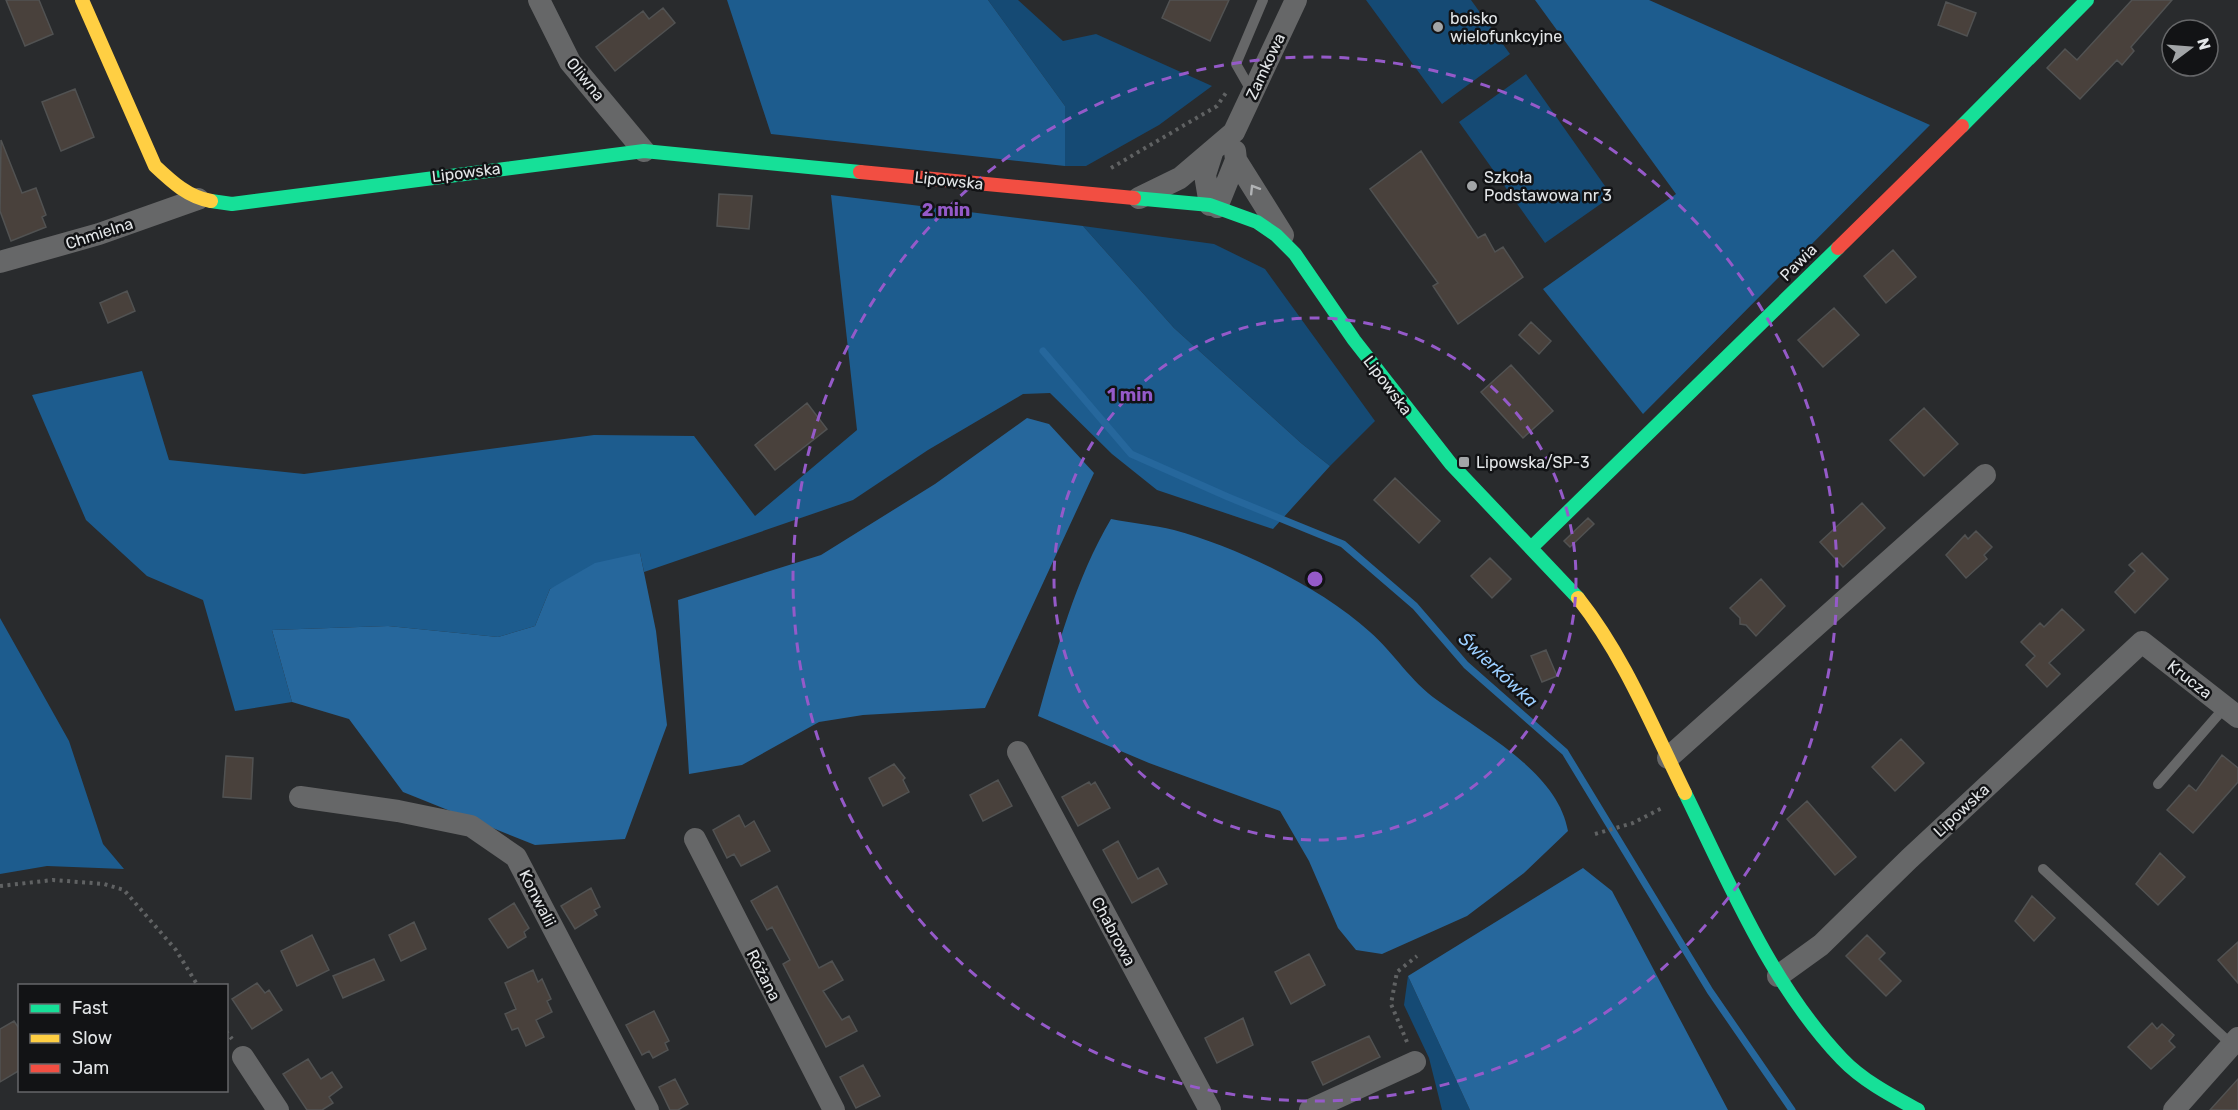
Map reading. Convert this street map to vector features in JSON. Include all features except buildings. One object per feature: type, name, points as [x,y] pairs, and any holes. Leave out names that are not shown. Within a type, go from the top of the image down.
[{"type":"street","name":"Lipowska","points":[[82,0],[155,166],[176,185],[198,199],[232,204],[644,150],[1213,206],[1257,222],[1276,235],[1295,254],[1354,340],[1451,464],[1568,584],[1600,626],[1626,672],[1778,976],[1808,1020],[1844,1061],[1888,1094],[1918,1110]]},
{"type":"street","name":"Oliwna","points":[[538,0],[570,62],[644,150]]},
{"type":"street","name":"Zamkowa","points":[[1138,199],[1180,178],[1212,153],[1233,132],[1296,0]]},
{"type":"street","name":"Pawia","points":[[1532,547],[1986,102],[2086,0]]},
{"type":"street","points":[[1233,132],[1236,160],[1295,254]]},
{"type":"street","points":[[1212,153],[1205,175],[1213,206]]},
{"type":"street","points":[[1213,206],[1236,160]]},
{"type":"street","name":"Chmielna","points":[[0,262],[99,234],[198,199]]},
{"type":"street","points":[[1668,758],[1985,476]]},
{"type":"street","name":"Lipowska","points":[[1778,976],[1821,945],[1909,859],[2142,642]]},
{"type":"street","name":"Krucza","points":[[2142,642],[2232,712]]},
{"type":"street","name":"Chabrowa","points":[[1017,752],[1210,1110]]},
{"type":"street","name":"Konwalii","points":[[300,796],[398,811],[471,826],[516,857],[648,1110]]},
{"type":"street","name":"Różana","points":[[695,839],[834,1110]]},
{"type":"street","points":[[2174,1110],[2235,1041]]},
{"type":"street","points":[[243,1057],[278,1110]]},
{"type":"street","points":[[1310,1110],[1415,1062]]},
{"type":"lane","points":[[1252,93],[1236,64],[1263,0]]},
{"type":"lane","points":[[2158,784],[2232,712]]},
{"type":"lane","points":[[2043,869],[2235,1041]]},
{"type":"path","points":[[1595,834],[1633,823],[1668,805]]},
{"type":"path","points":[[0,886],[53,879],[104,884],[124,890],[176,950],[197,984]]},
{"type":"path","points":[[1415,1062],[1391,1004],[1397,972],[1417,956]]},
{"type":"shaded area","points":[[727,0],[988,0],[1065,106],[1065,166],[771,134]]},
{"type":"shaded area","points":[[988,0],[1018,0],[1063,41],[1096,34],[1212,86],[1159,125],[1086,166],[1065,166],[1065,106]]},
{"type":"shaded area","name":"boisko wielofunkcyjne","points":[[1366,0],[1471,0],[1510,54],[1442,104]]},
{"type":"shaded area","points":[[1535,0],[1649,0],[1930,125],[1643,414],[1543,289],[1676,194]]},
{"type":"shaded area","points":[[1526,74],[1612,196],[1545,243],[1459,122]]},
{"type":"shaded area","points":[[831,195],[1083,226],[1174,328],[1301,443],[1330,466],[1273,529],[1157,490],[1112,454],[1050,393],[1023,394],[928,450],[853,500],[644,572],[640,553],[550,589],[535,626],[498,637],[388,626],[272,630],[292,702],[235,711],[203,600],[147,576],[86,520],[32,395],[142,371],[169,460],[304,474],[594,435],[694,436],[755,516],[857,430]]},
{"type":"shaded area","points":[[1083,226],[1214,244],[1265,269],[1375,421],[1330,466],[1301,443],[1174,328]]},
{"type":"shaded area","points":[[1027,418],[1049,424],[1094,473],[985,708],[863,715],[819,722],[742,765],[689,774],[678,600],[821,555],[935,484]]},
{"type":"shaded area","points":[[1111,519],[1174,530],[1199,537],[1278,571],[1328,600],[1370,632],[1428,693],[1496,740],[1534,772],[1550,790],[1561,810],[1568,831],[1524,873],[1467,916],[1382,954],[1356,950],[1338,928],[1309,861],[1280,811],[1149,763],[1038,716],[1077,590]]},
{"type":"shaded area","points":[[640,553],[656,631],[667,725],[625,839],[535,845],[403,792],[349,719],[292,702],[272,630],[388,626],[498,637],[535,626],[550,589],[595,563]]},
{"type":"shaded area","points":[[0,618],[69,741],[103,844],[124,869],[47,866],[0,874]]},
{"type":"shaded area","points":[[1583,868],[1612,891],[1728,1110],[1470,1110],[1408,976]]},
{"type":"shaded area","points":[[1408,976],[1470,1110],[1442,1110],[1429,1058],[1404,1005]]},
{"type":"waterway","name":"Świerkówka","points":[[1043,351],[1131,454],[1343,544],[1415,606],[1466,665],[1565,752],[1710,991],[1792,1110]]},
{"type":"traffic: fast","points":[[1962,126],[2087,0]]},
{"type":"traffic: fast","points":[[211,201],[232,204],[644,151],[860,172]]},
{"type":"traffic: fast","points":[[1134,198],[1210,205],[1257,222],[1276,235],[1295,254],[1354,340],[1451,464],[1578,598]]},
{"type":"traffic: fast","points":[[1532,547],[1838,248]]},
{"type":"traffic: fast","points":[[1685,793],[1754,932],[1794,999],[1817,1030],[1850,1067],[1878,1088],[1918,1110]]},
{"type":"traffic: slow","points":[[82,0],[155,166],[188,192],[211,201]]},
{"type":"traffic: slow","points":[[1578,598],[1623,668],[1685,793]]},
{"type":"traffic: jam","points":[[1838,248],[1962,126]]},
{"type":"traffic: jam","points":[[860,172],[1134,198]]},
{"type":"place","name":"boisko wielofunkcyjne","points":[[1438,27]]},
{"type":"place","name":"Szkoła Podstawowa nr 3","points":[[1472,186]]},
{"type":"place","name":"Lipowska/SP-3","points":[[1464,462]]}]
